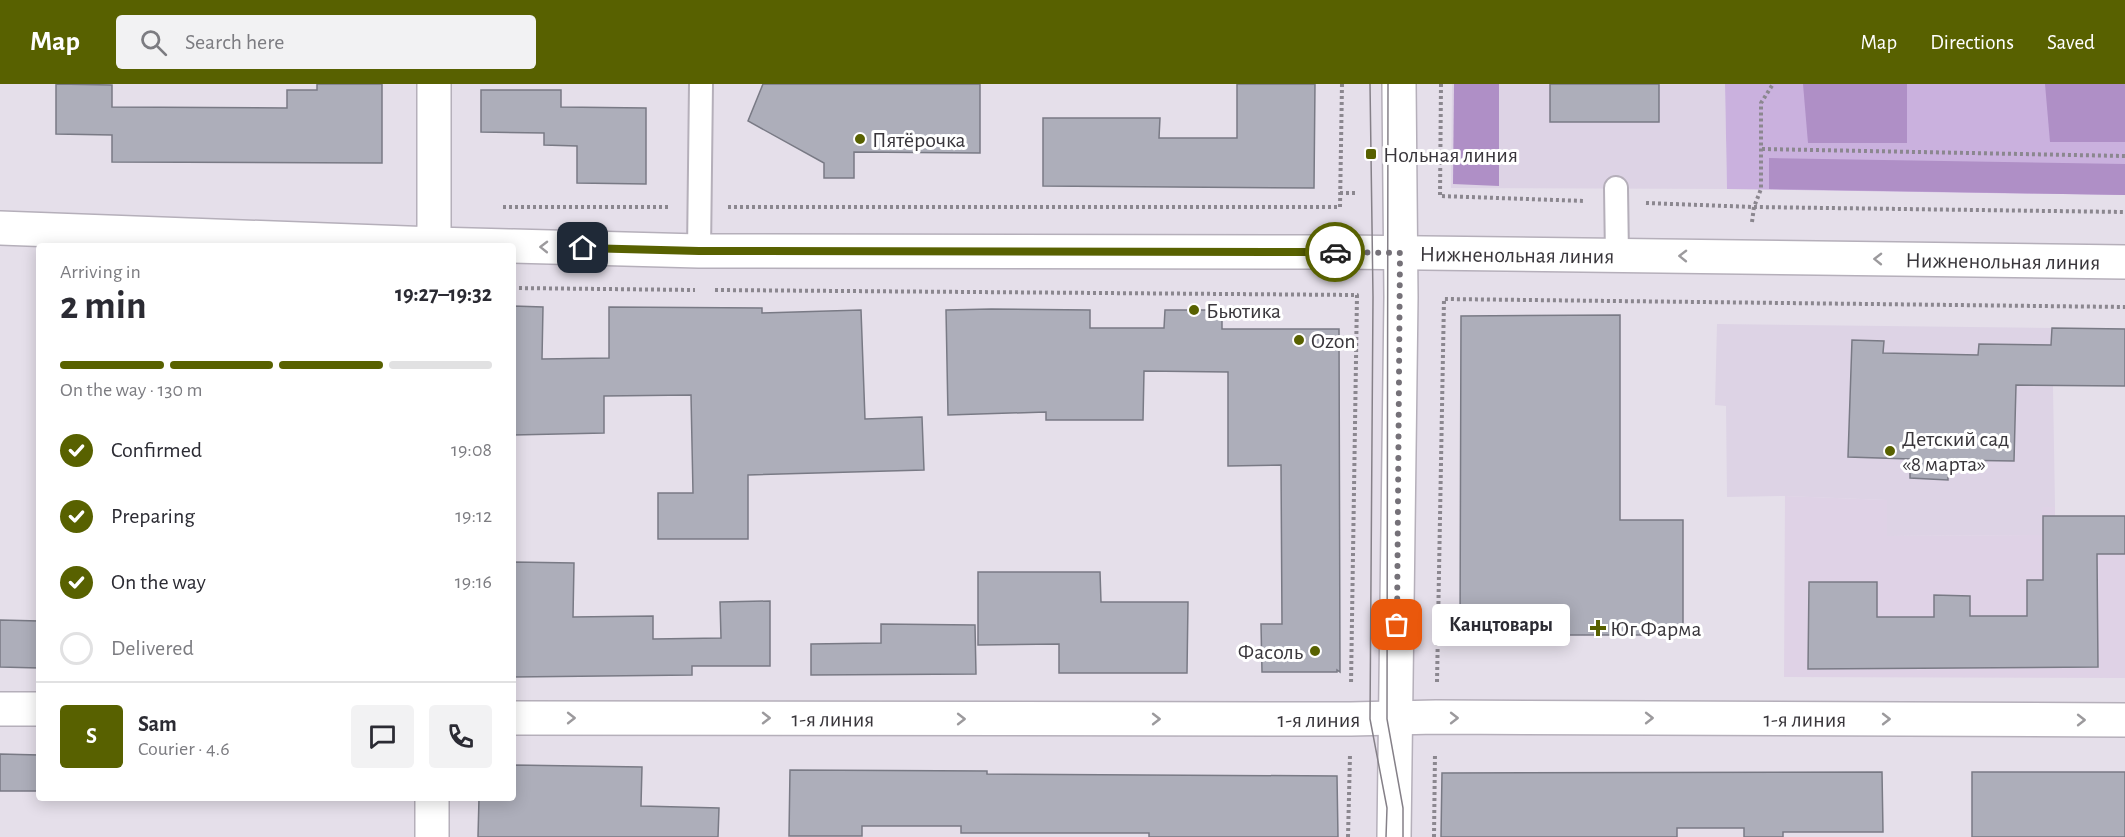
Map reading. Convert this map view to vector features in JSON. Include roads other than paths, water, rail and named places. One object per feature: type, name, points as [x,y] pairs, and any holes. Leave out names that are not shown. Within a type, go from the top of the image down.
[{"type":"main road","points":[[434,84],[434,243]]},
{"type":"main road","points":[[1394,837],[1400,84]]},
{"type":"main road","name":"Нижненольная линия","points":[[0,228],[383,243]]},
{"type":"main road","name":"Нижненольная линия","points":[[516,246],[699,251],[1400,253],[2125,262]]},
{"type":"main road","points":[[0,709],[36,709]]},
{"type":"main road","name":"1-я линия","points":[[516,718],[1396,719],[1436,717],[2125,720]]},
{"type":"main road","points":[[432,801],[432,837]]},
{"type":"lane","points":[[699,251],[701,84]]},
{"type":"lane","points":[[1616,195],[1617,256]]},
{"type":"tram line","points":[[1370,84],[1373,297],[1370,719],[1387,808],[1386,837]]},
{"type":"tram line","points":[[1388,84],[1387,719],[1403,808],[1403,837]]},
{"type":"place","name":"Пятёрочка","points":[[860,139]]},
{"type":"place","name":"Нольная линия","points":[[1371,154]]},
{"type":"place","name":"Бьютика","points":[[1194,310]]},
{"type":"place","name":"Ozon","points":[[1299,340]]},
{"type":"place","name":"Детский сад «8 марта»","points":[[1890,451]]},
{"type":"place","name":"Канцтовары","points":[[1397,625]]},
{"type":"place","name":"Юг Фарма","points":[[1598,628]]},
{"type":"place","name":"Фасоль","points":[[1315,651]]}]
